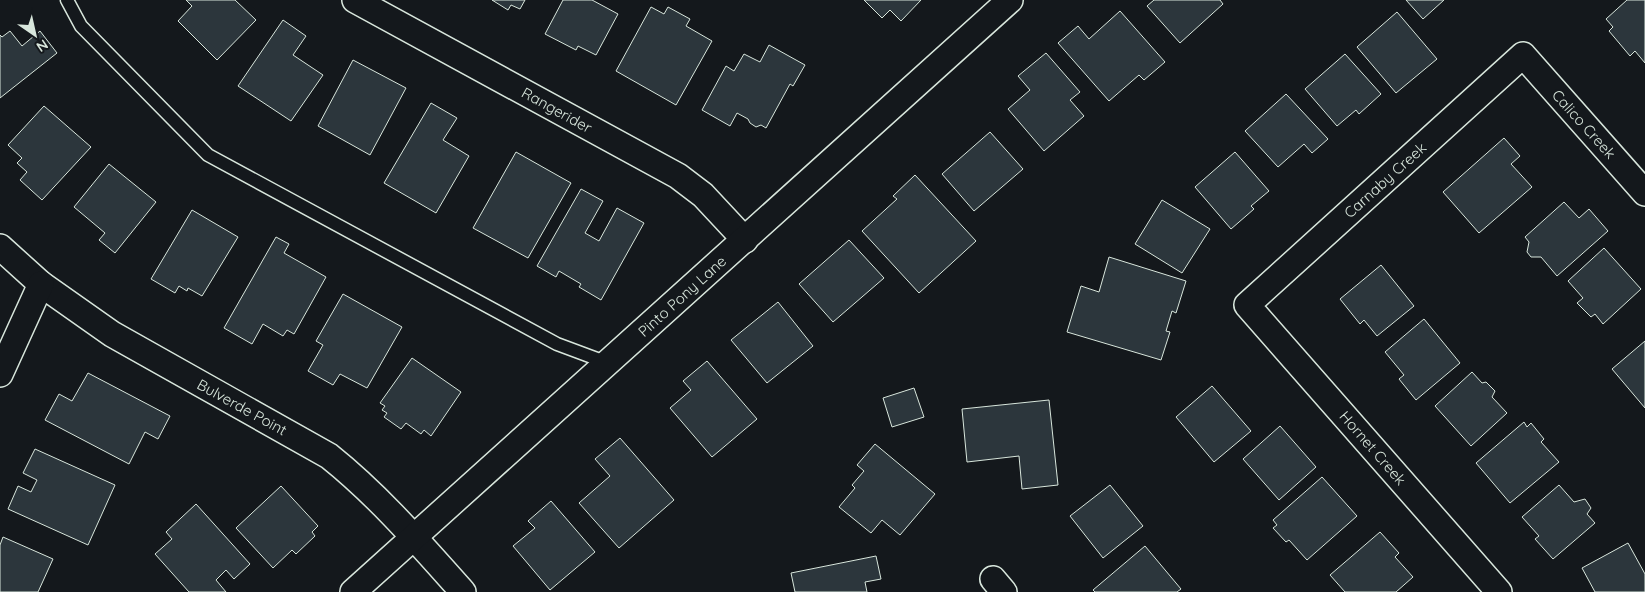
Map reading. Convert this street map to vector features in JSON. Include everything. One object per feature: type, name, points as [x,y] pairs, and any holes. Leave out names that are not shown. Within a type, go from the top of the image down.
[{"type":"street","name":"Rangerider","points":[[355,0],[678,176],[703,195],[745,240]]},
{"type":"street","name":"Pinto Pony Lane","points":[[353,592],[1010,0]]},
{"type":"street","name":"Calico Creek","points":[[1523,55],[1645,193]]},
{"type":"street","name":"Carnaby Creek","points":[[1247,305],[1523,55]]},
{"type":"street","name":"Bulverde Point","points":[[0,247],[41,284],[112,334],[329,456],[351,473],[414,537],[463,592]]},
{"type":"street","points":[[0,374],[41,284]]},
{"type":"street","name":"Hornet Creek","points":[[1247,305],[1499,592]]},
{"type":"lane","points":[[67,0],[81,26],[208,155],[557,344],[608,363]]},
{"type":"building","points":[[186,0],[235,0],[256,20],[217,60],[178,21],[192,6]]},
{"type":"building","points":[[492,0],[525,0],[520,9],[511,5],[508,10]]},
{"type":"building","points":[[563,0],[592,0],[618,14],[596,55],[578,46],[576,50],[545,34]]},
{"type":"building","points":[[864,0],[921,0],[901,21],[890,10],[882,18]]},
{"type":"building","points":[[1154,0],[1220,0],[1223,4],[1180,43],[1147,6]]},
{"type":"building","points":[[1406,0],[1444,0],[1423,19]]},
{"type":"building","points":[[1627,0],[1645,0],[1645,63],[1635,51],[1630,56],[1609,31],[1613,27],[1606,19]]},
{"type":"building","points":[[651,7],[664,14],[668,7],[690,19],[686,26],[712,41],[676,105],[616,71]]},
{"type":"building","points":[[1120,11],[1165,62],[1144,80],[1139,75],[1109,101],[1058,43],[1078,26],[1089,39]]},
{"type":"building","points":[[1397,12],[1437,59],[1396,93],[1357,47]]},
{"type":"building","points":[[283,20],[306,36],[293,55],[323,75],[291,121],[238,86]]},
{"type":"building","points":[[10,31],[22,46],[40,31],[57,53],[0,98],[0,35],[2,37]]},
{"type":"building","points":[[769,45],[805,65],[793,86],[790,84],[766,128],[761,125],[756,127],[748,119],[737,113],[730,126],[702,110],[726,66],[734,71],[744,54],[760,62]]},
{"type":"building","points":[[1046,53],[1080,92],[1070,100],[1084,116],[1044,151],[1008,109],[1030,90],[1018,76]]},
{"type":"building","points":[[1345,54],[1381,94],[1359,114],[1356,110],[1337,126],[1305,89]]},
{"type":"building","points":[[353,60],[406,88],[370,155],[318,126]]},
{"type":"building","points":[[1286,94],[1328,139],[1312,153],[1304,144],[1278,167],[1245,131]]},
{"type":"building","points":[[431,103],[457,118],[443,140],[469,156],[436,213],[384,183]]},
{"type":"building","points":[[44,106],[91,147],[42,200],[20,180],[27,172],[17,163],[22,158],[8,145]]},
{"type":"building","points":[[990,132],[1023,169],[974,211],[942,174]]},
{"type":"building","points":[[1504,138],[1520,156],[1511,164],[1532,187],[1479,233],[1443,192]]},
{"type":"building","points":[[516,152],[571,183],[528,258],[473,228]]},
{"type":"building","points":[[1235,152],[1269,191],[1251,206],[1254,209],[1231,229],[1195,187]]},
{"type":"building","points":[[109,164],[156,202],[115,253],[99,240],[105,233],[74,207]]},
{"type":"building","points":[[915,175],[976,241],[919,293],[862,231],[897,199],[893,196]]},
{"type":"building","points":[[581,189],[603,201],[585,233],[599,241],[617,208],[644,223],[601,300],[579,287],[581,284],[559,271],[556,277],[537,266]]},
{"type":"building","points":[[1162,200],[1210,229],[1182,273],[1135,244]]},
{"type":"building","points":[[1564,202],[1579,218],[1589,209],[1608,231],[1557,276],[1541,257],[1531,257],[1527,252],[1529,242],[1525,237]]},
{"type":"building","points":[[192,210],[238,237],[202,296],[188,288],[187,291],[179,286],[175,293],[151,279]]},
{"type":"building","points":[[276,237],[289,244],[284,253],[326,277],[294,334],[287,330],[283,336],[263,324],[252,344],[224,328]]},
{"type":"building","points":[[849,240],[884,278],[833,322],[799,284]]},
{"type":"building","points":[[1604,248],[1641,289],[1603,324],[1595,314],[1591,317],[1577,303],[1583,298],[1568,281]]},
{"type":"building","points":[[1109,257],[1186,281],[1176,313],[1172,311],[1166,331],[1170,332],[1161,360],[1067,332],[1081,286],[1099,292]]},
{"type":"building","points":[[1381,265],[1414,306],[1377,336],[1364,320],[1360,324],[1340,299]]},
{"type":"building","points":[[343,294],[402,327],[367,388],[340,374],[333,385],[308,371],[323,345],[316,341]]},
{"type":"building","points":[[778,302],[813,346],[767,383],[731,340]]},
{"type":"building","points":[[1424,319],[1460,363],[1416,400],[1399,379],[1404,375],[1385,352]]},
{"type":"building","points":[[1645,341],[1645,408],[1612,369]]},
{"type":"building","points":[[412,358],[461,392],[431,436],[424,430],[421,434],[406,423],[401,429],[384,417],[387,413],[382,410],[385,406],[380,403]]},
{"type":"building","points":[[707,361],[757,419],[712,457],[670,408],[691,390],[683,381]]},
{"type":"building","points":[[1472,372],[1482,383],[1486,382],[1495,391],[1492,397],[1507,413],[1471,446],[1435,406]]},
{"type":"building","points":[[88,373],[170,416],[158,439],[145,432],[129,464],[45,420],[59,394],[72,401]]},
{"type":"building","points":[[1212,386],[1251,431],[1214,462],[1176,417]]},
{"type":"building","points":[[914,388],[924,417],[892,427],[883,398]]},
{"type":"building","points":[[1049,400],[1058,485],[1022,489],[1019,456],[967,462],[962,409]]},
{"type":"building","points":[[1524,422],[1527,427],[1531,423],[1544,439],[1541,442],[1559,462],[1510,503],[1476,463]]},
{"type":"building","points":[[1280,426],[1316,467],[1279,500],[1243,459]]},
{"type":"building","points":[[620,438],[674,500],[619,548],[579,503],[610,476],[595,459]]},
{"type":"building","points":[[875,444],[935,494],[900,535],[882,520],[871,533],[839,507],[855,488],[852,485],[864,471],[857,465]]},
{"type":"building","points":[[35,449],[115,485],[88,545],[8,509],[18,486],[31,492],[37,480],[23,473]]},
{"type":"building","points":[[1322,477],[1357,516],[1307,560],[1289,540],[1286,542],[1273,528],[1277,525],[1273,520]]},
{"type":"building","points":[[1110,485],[1143,526],[1103,558],[1070,516]]},
{"type":"building","points":[[1559,485],[1574,502],[1585,499],[1591,508],[1587,514],[1595,523],[1553,559],[1535,539],[1539,536],[1522,517]]},
{"type":"building","points":[[281,486],[318,526],[312,532],[315,536],[296,554],[292,550],[273,568],[236,528]]},
{"type":"building","points":[[551,501],[595,552],[550,590],[513,546],[535,528],[528,521]]},
{"type":"building","points":[[196,504],[250,564],[234,579],[226,570],[216,580],[226,592],[189,592],[155,554],[172,539],[166,532]]},
{"type":"building","points":[[1380,532],[1399,553],[1395,557],[1413,577],[1396,592],[1345,592],[1330,575]]},
{"type":"building","points":[[3,537],[53,559],[38,592],[0,592],[0,545]]},
{"type":"building","points":[[1628,543],[1645,574],[1645,592],[1595,592],[1582,568]]},
{"type":"building","points":[[1145,546],[1181,589],[1177,592],[1095,592],[1093,590]]},
{"type":"building","points":[[876,556],[881,579],[865,582],[867,592],[795,592],[791,573]]}]
